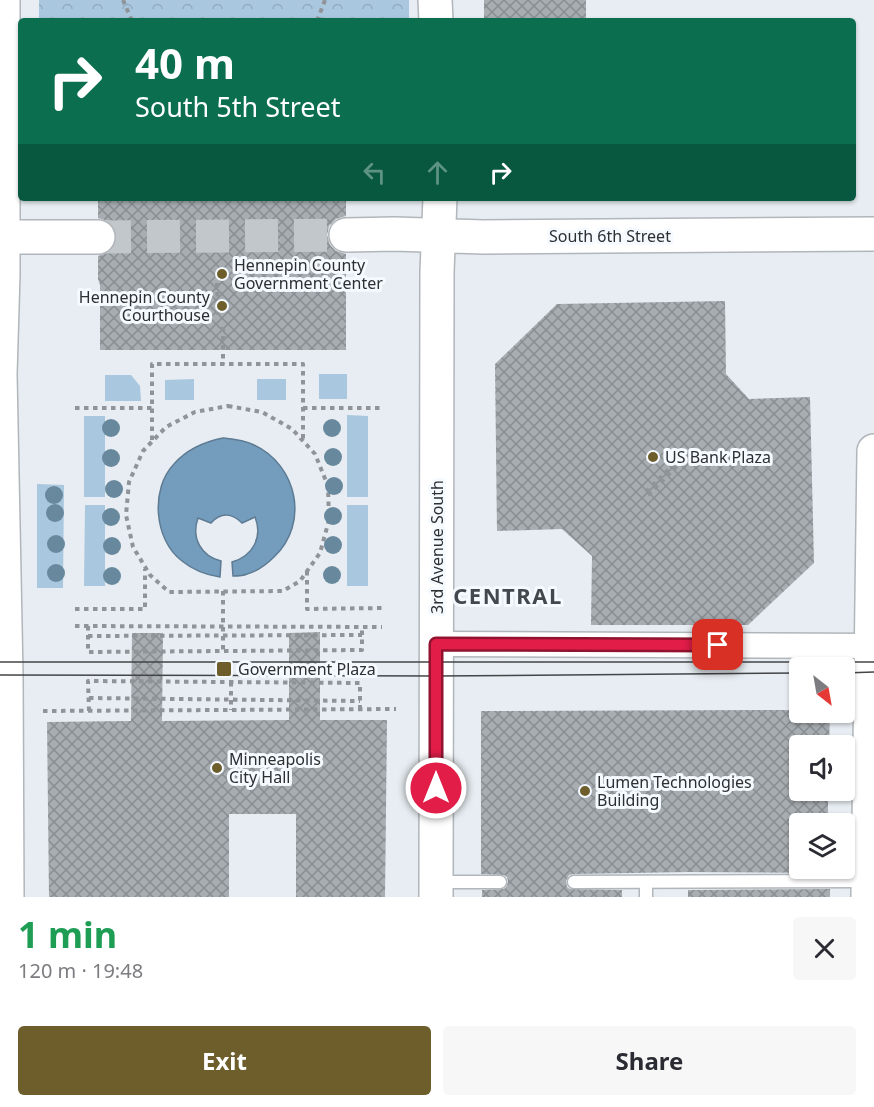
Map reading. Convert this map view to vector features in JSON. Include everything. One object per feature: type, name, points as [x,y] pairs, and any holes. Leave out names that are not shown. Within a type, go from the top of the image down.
[{"type":"main road","points":[[3,0],[0,374],[7,897]]},
{"type":"main road","points":[[435,0],[436,18]]},
{"type":"main road","name":"3rd Avenue South","points":[[436,889],[437,272],[440,201]]},
{"type":"main road","name":"South 6th Street","points":[[346,235],[494,237],[874,234]]},
{"type":"main road","points":[[2,237],[98,237]]},
{"type":"main road","points":[[870,886],[874,451]]},
{"type":"street","points":[[436,644],[873,646]]},
{"type":"lane","points":[[436,889],[500,882]]},
{"type":"lane","points":[[574,882],[870,886]]},
{"type":"lane","points":[[646,882],[646,897]]},
{"type":"path","points":[[123,0],[131,18]]},
{"type":"path","points":[[318,18],[325,0]]},
{"type":"path","points":[[217,283],[218,316]]},
{"type":"path","points":[[223,327],[223,364]]},
{"type":"path","points":[[152,442],[152,364],[303,364],[303,441]]},
{"type":"path","points":[[228,406],[262,412],[292,429],[303,441],[315,454],[327,486],[329,520],[320,553],[300,580],[283,591],[170,592],[150,575],[133,547],[126,514],[129,482],[143,451],[166,427],[195,412],[228,406]]},
{"type":"path","points":[[75,408],[152,408]]},
{"type":"path","points":[[303,408],[384,408]]},
{"type":"path","points":[[647,494],[692,449]]},
{"type":"path","points":[[75,609],[145,609],[145,566]]},
{"type":"path","points":[[307,571],[307,609],[382,608]]},
{"type":"path","points":[[223,591],[223,651]]},
{"type":"path","points":[[75,626],[382,627]]},
{"type":"path","points":[[88,626],[88,652],[362,650],[362,627]]},
{"type":"path","points":[[88,636],[362,635]]},
{"type":"path","points":[[89,711],[88,681],[360,683],[360,709]]},
{"type":"path","points":[[231,682],[231,710]]},
{"type":"path","points":[[89,698],[360,701]]},
{"type":"path","points":[[43,711],[396,709]]},
{"type":"green space","points":[[39,0],[409,0],[409,18],[39,18]]},
{"type":"green space","points":[[319,374],[347,374],[347,399],[319,399]]},
{"type":"green space","points":[[105,375],[131,375],[140,386],[141,401],[105,401]]},
{"type":"green space","points":[[194,379],[194,400],[165,400],[165,380]]},
{"type":"green space","points":[[257,379],[286,379],[286,400],[257,400]]},
{"type":"green space","points":[[347,415],[368,416],[368,497],[347,497]]},
{"type":"green space","points":[[84,416],[105,416],[105,497],[84,497]]},
{"type":"green space","points":[[37,484],[64,485],[63,588],[37,588]]},
{"type":"green space","points":[[85,505],[105,505],[105,586],[84,586]]},
{"type":"green space","points":[[347,505],[368,505],[368,586],[347,586]]},
{"type":"shaded area","points":[[223,438],[246,442],[269,454],[289,480],[294,496],[295,512],[292,528],[285,543],[274,557],[259,569],[239,576],[233,576],[232,562],[246,555],[254,545],[258,532],[255,517],[242,523],[227,515],[211,523],[198,518],[196,532],[199,545],[208,555],[221,561],[220,577],[195,569],[173,552],[161,528],[158,514],[161,487],[166,474],[174,464],[196,447]]},
{"type":"building","points":[[484,0],[586,0],[586,18],[484,18]]},
{"type":"building","name":"Hennepin County Government Center","points":[[98,201],[346,201],[346,216],[336,219],[329,226],[327,235],[330,245],[336,251],[346,254],[346,350],[100,350],[98,256],[114,247],[117,236],[108,221],[98,218]]},
{"type":"building","name":"US Bank Plaza","points":[[725,301],[726,374],[749,399],[810,397],[814,563],[748,625],[591,625],[592,556],[562,529],[497,531],[495,364],[557,304]]},
{"type":"building","name":"Minneapolis City Hall","points":[[320,632],[320,720],[387,720],[385,897],[296,897],[296,814],[229,814],[229,897],[49,897],[47,722],[131,721],[132,633],[163,633],[162,721],[289,720],[289,633]]},
{"type":"building","name":"Lumen Technologies Building","points":[[789,710],[789,723],[830,723],[829,735],[789,735],[789,801],[828,801],[828,813],[789,813],[789,873],[574,874],[569,875],[566,881],[570,889],[622,890],[622,897],[482,897],[482,890],[504,889],[508,881],[504,875],[481,874],[481,711]]},
{"type":"building","points":[[830,889],[830,897],[688,897],[688,890]]},
{"type":"tunnel","points":[[98,237],[346,235]]},
{"type":"tram line","points":[[0,662],[874,662]]},
{"type":"tram line","points":[[855,673],[874,672]]},
{"type":"tram line","points":[[0,675],[436,676],[789,673]]},
{"type":"place","name":"Hennepin County Government Center","points":[[222,274]]},
{"type":"place","name":"Hennepin County Courthouse","points":[[222,306]]},
{"type":"place","name":"US Bank Plaza","points":[[653,457]]},
{"type":"place","name":"Government Plaza","points":[[224,669]]},
{"type":"place","name":"Minneapolis City Hall","points":[[217,768]]},
{"type":"place","name":"Lumen Technologies Building","points":[[585,791]]},
{"type":"district","name":"CENTRAL","points":[[508,596]]},
{"type":"route","points":[[436,788],[436,644],[718,645]]}]
